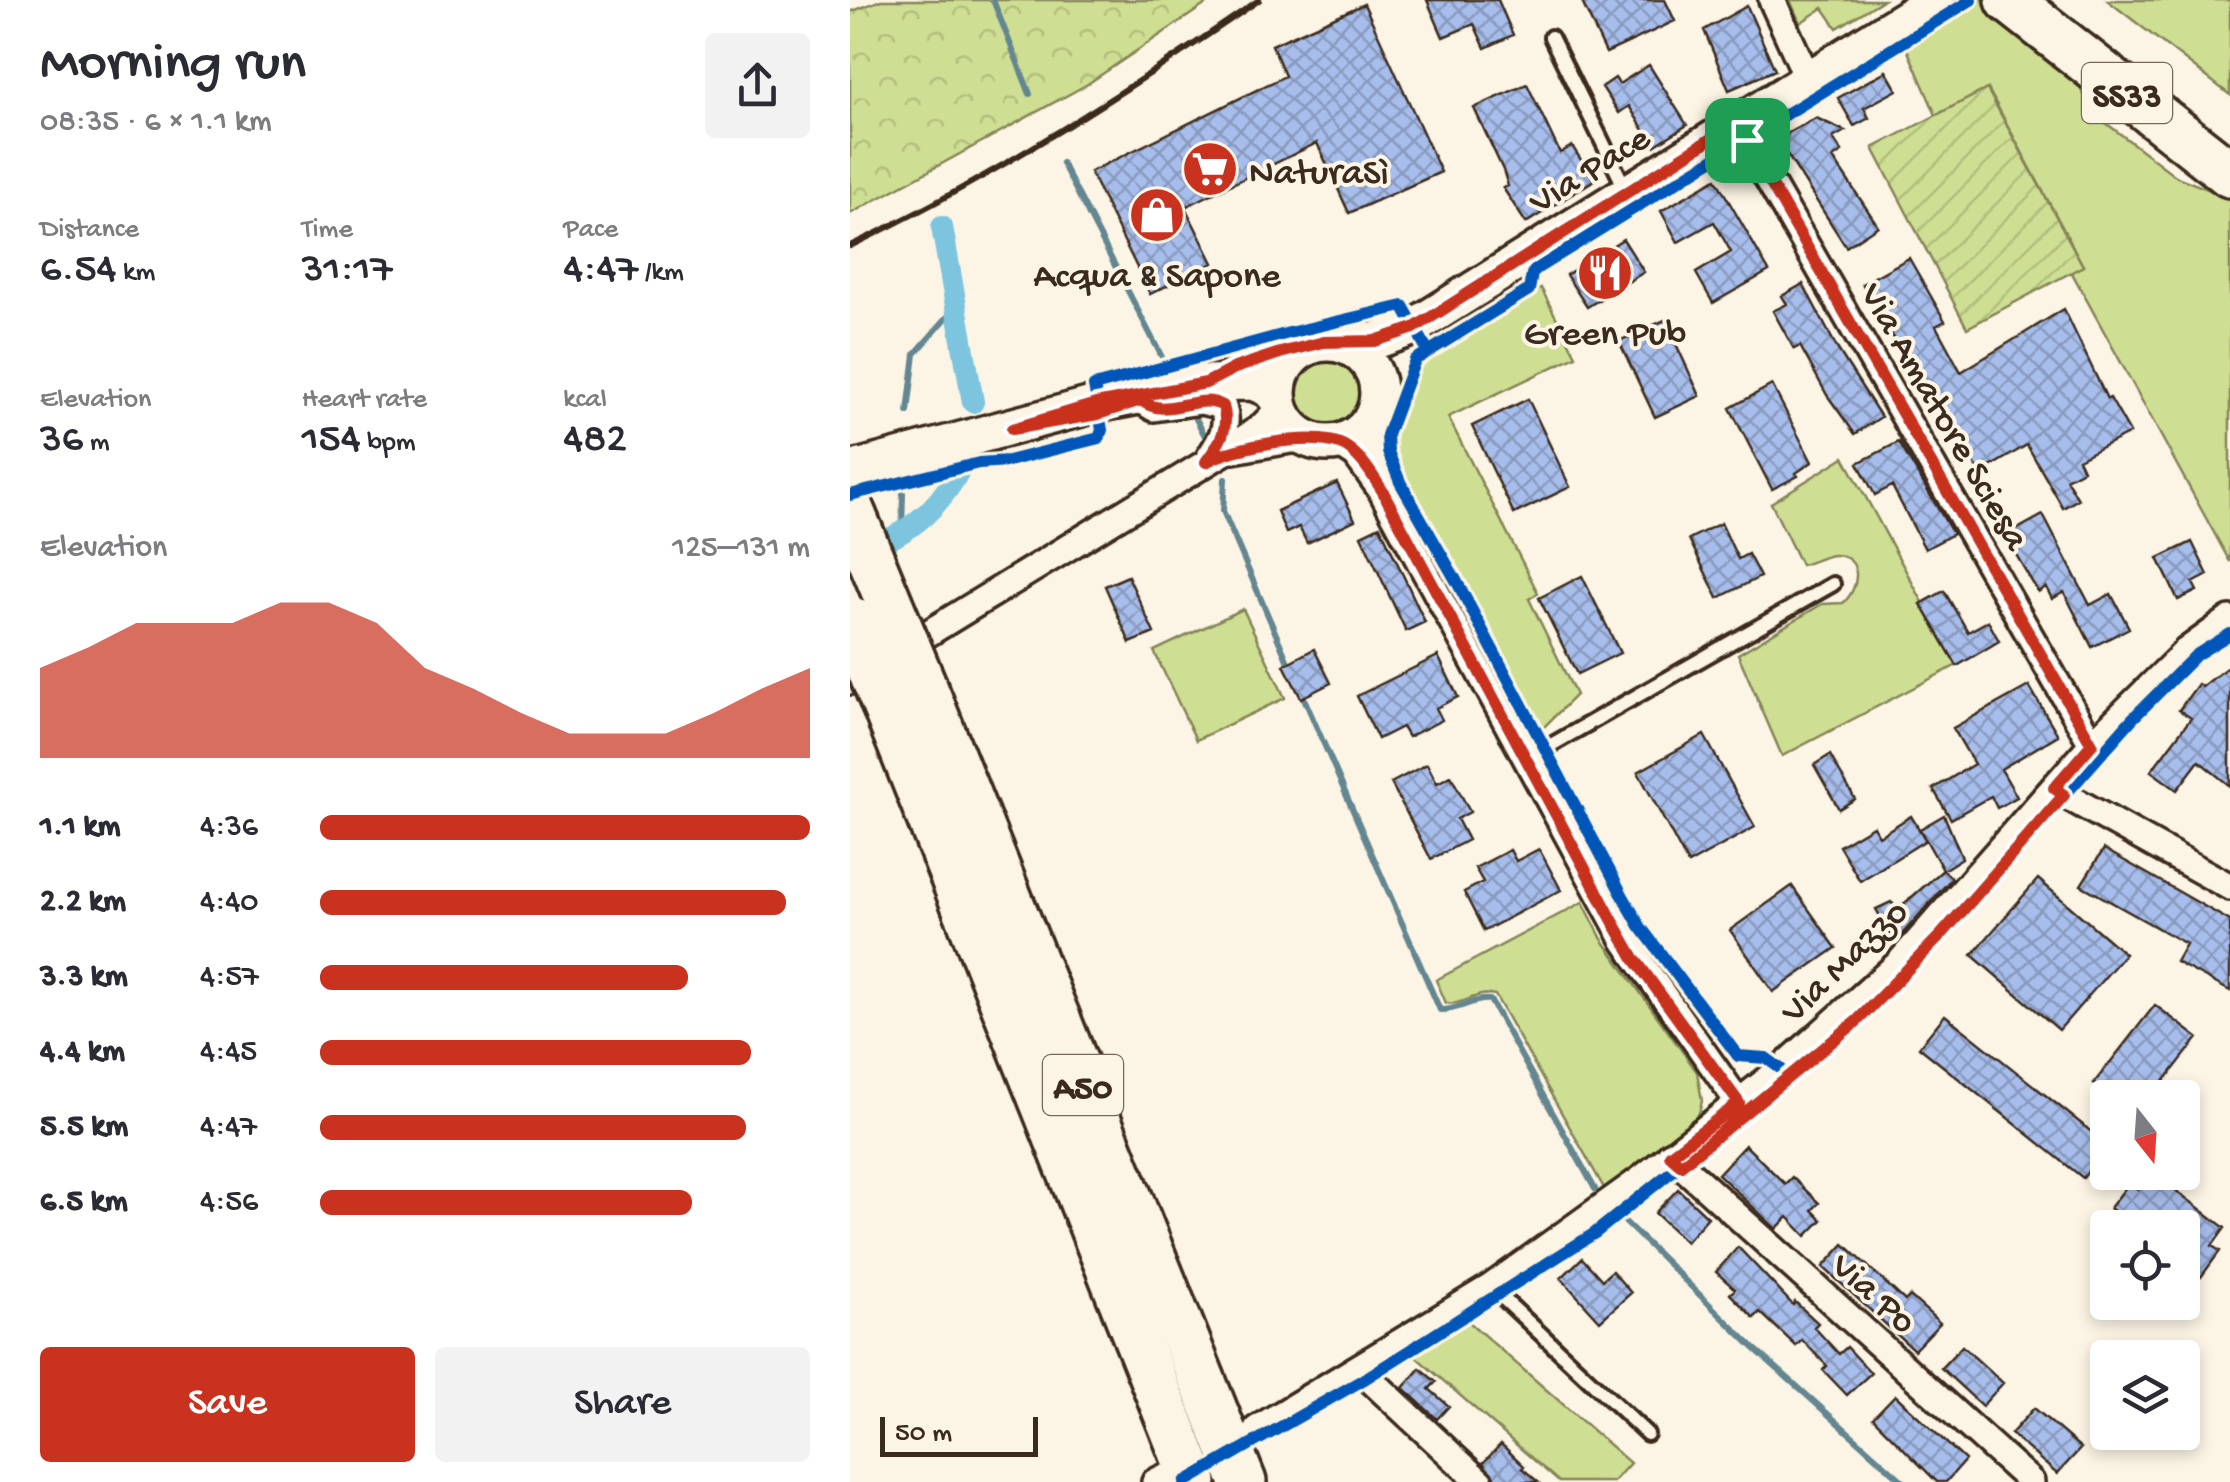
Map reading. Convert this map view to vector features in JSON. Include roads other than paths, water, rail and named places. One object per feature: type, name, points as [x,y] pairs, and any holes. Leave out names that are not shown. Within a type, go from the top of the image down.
[{"type":"highway","name":"SS33","points":[[2028,4],[2086,70],[2227,171]]},
{"type":"highway","name":"SS33","points":[[2028,4],[2227,171]]},
{"type":"highway","name":"A50","points":[[850,508],[886,691],[1171,1481]]},
{"type":"highway","name":"A50","points":[[850,619],[1243,1482]]},
{"type":"street","points":[[1772,0],[1808,79]]},
{"type":"street","name":"Via Pace","points":[[1206,383],[1235,368],[1325,345],[1375,341],[1414,328],[1936,0]]},
{"type":"street","name":"Via Amatore Sciesa","points":[[1736,123],[2092,744]]},
{"type":"street","name":"Via Pace","points":[[1373,409],[1393,355],[1414,328]]},
{"type":"street","points":[[886,691],[1260,428],[1279,404],[1278,384],[1294,356],[1325,345],[1357,351],[1369,363],[1376,378],[1373,409],[1382,490]]},
{"type":"street","points":[[850,470],[1096,404],[1150,397],[1206,383],[1253,382],[1269,389],[1298,433],[1356,454],[1382,490],[1634,958],[1739,1103]]},
{"type":"street","points":[[1150,397],[1154,408],[1201,401],[1223,406],[1226,421],[1215,457]]},
{"type":"street","points":[[1215,457],[1291,440],[1348,438],[1373,409]]},
{"type":"street","name":"Via Mazzo","points":[[1257,1428],[1491,1288],[1739,1103],[1887,975],[2092,744],[2186,651],[2230,619]]},
{"type":"street","points":[[2054,788],[2230,888]]},
{"type":"street","name":"Via Po","points":[[1670,1155],[2031,1482]]},
{"type":"street","points":[[1358,1368],[1480,1482]]},
{"type":"lane","points":[[1551,37],[1627,192]]},
{"type":"lane","points":[[1525,760],[1833,584]]},
{"type":"lane","points":[[1491,1288],[1647,1434]]},
{"type":"waterway","points":[[993,0],[1030,94]]},
{"type":"waterway","points":[[1062,163],[1164,361]]},
{"type":"waterway","points":[[942,227],[973,402]]},
{"type":"waterway","points":[[908,412],[915,354],[956,307]]},
{"type":"waterway","points":[[1194,415],[1205,436]]},
{"type":"waterway","points":[[862,553],[929,512],[958,473]]},
{"type":"waterway","points":[[1225,479],[1223,511],[1291,669]]},
{"type":"waterway","points":[[902,532],[903,493]]},
{"type":"waterway","points":[[1300,689],[1440,1010],[1490,1000],[1595,1189]]},
{"type":"waterway","points":[[1620,1217],[1754,1348],[1904,1482]]},
{"type":"railway","points":[[850,246],[1059,131],[1259,0]]},
{"type":"place","name":"NaturaSì","points":[[1210,169]]},
{"type":"place","name":"Acqua & Sapone","points":[[1157,215]]},
{"type":"place","name":"Green Pub","points":[[1605,273]]}]
